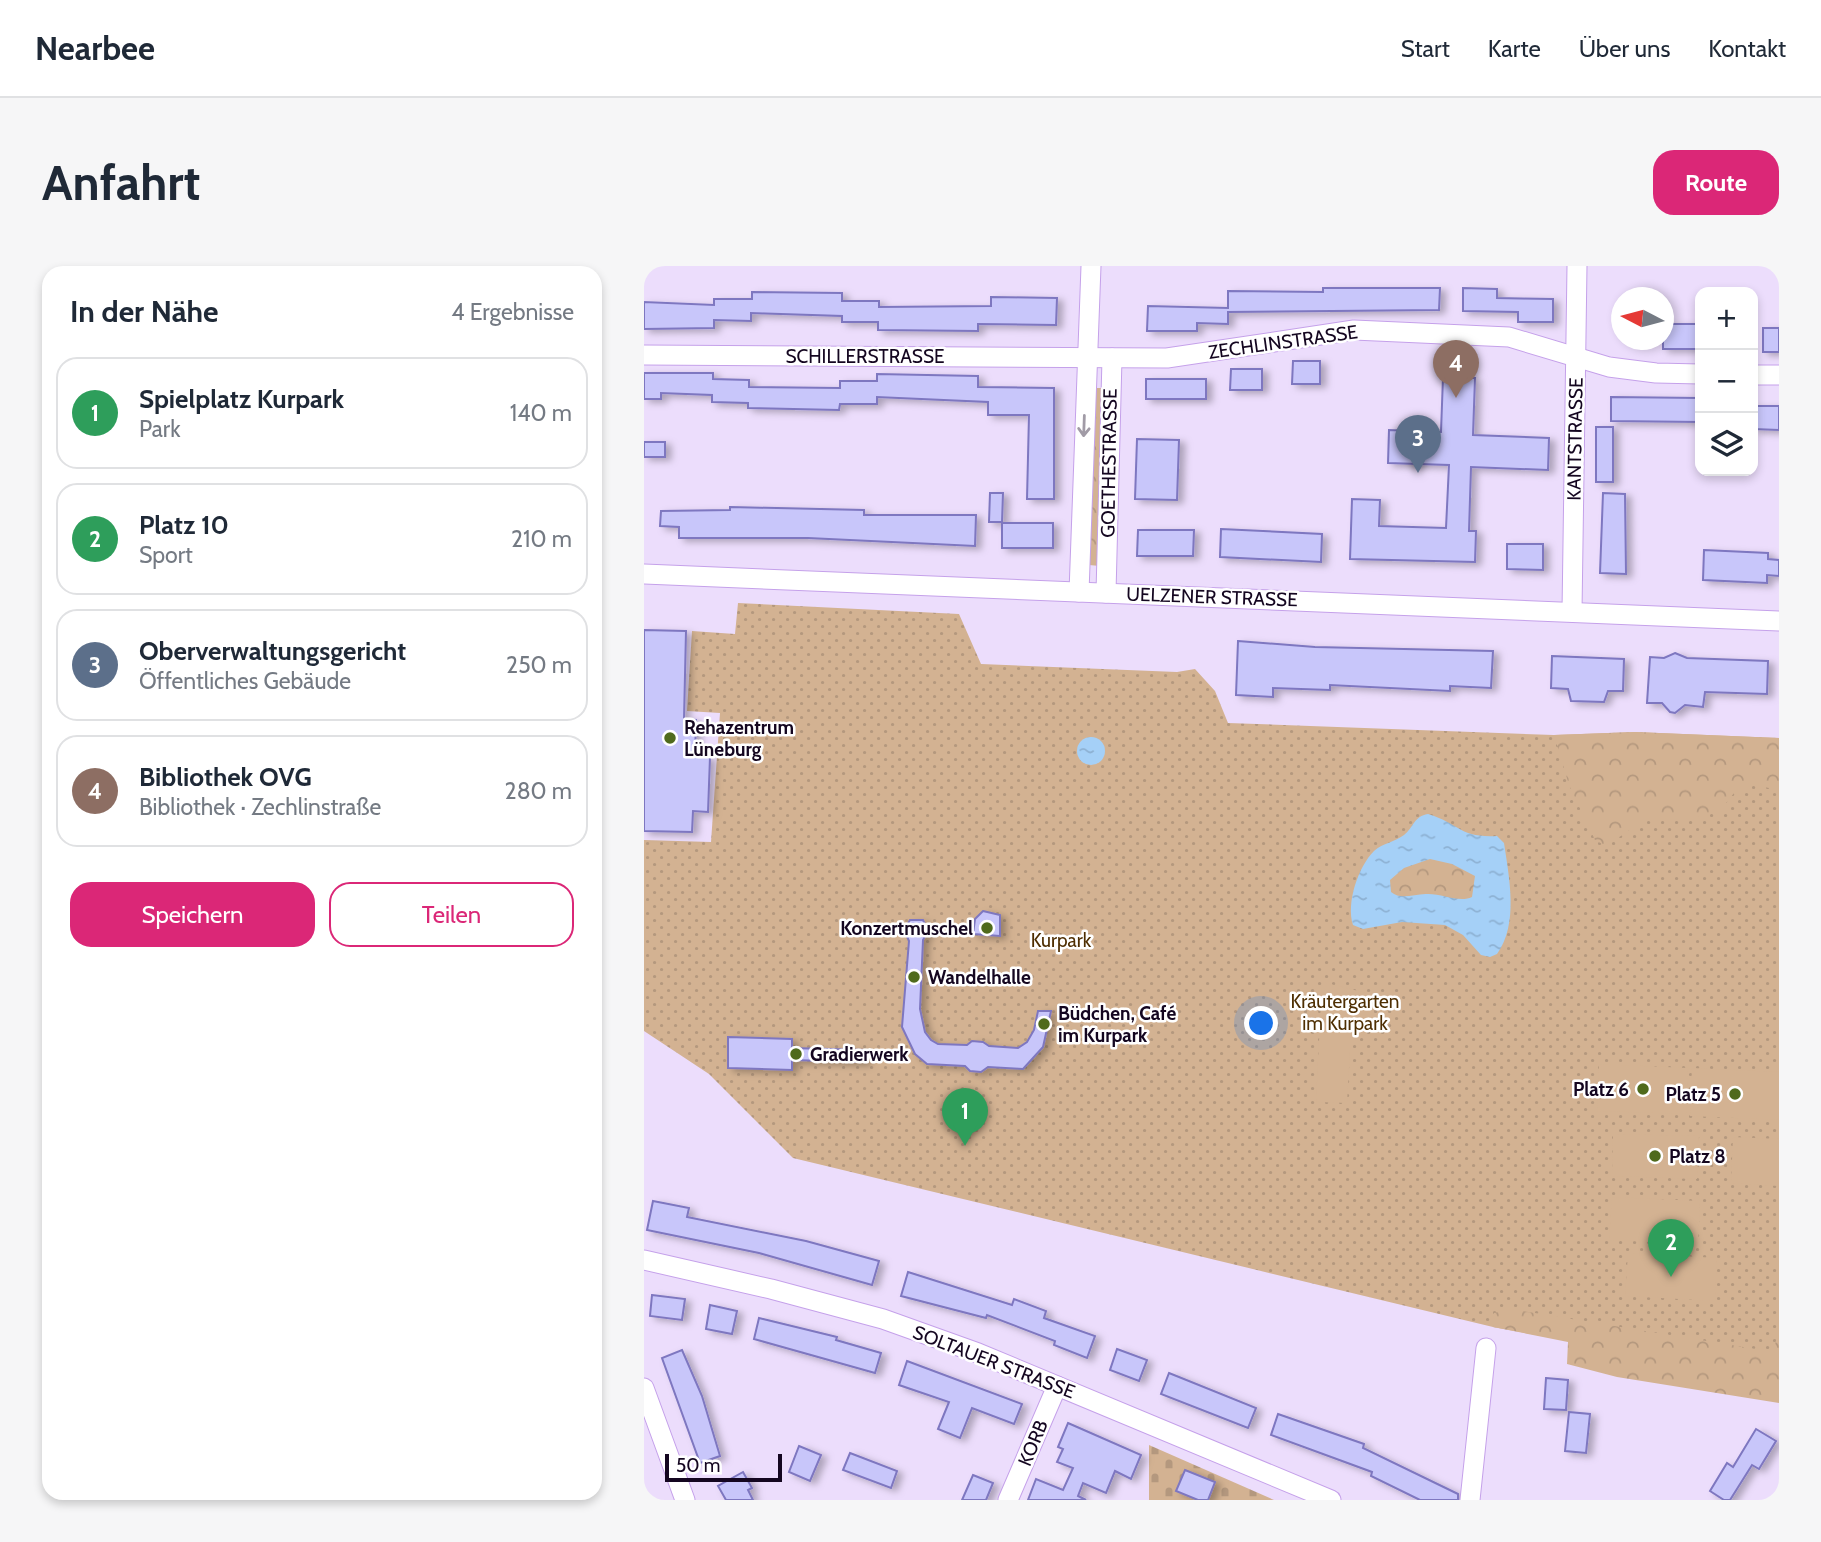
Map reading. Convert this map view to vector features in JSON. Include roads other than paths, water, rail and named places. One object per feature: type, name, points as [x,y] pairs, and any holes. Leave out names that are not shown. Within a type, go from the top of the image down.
[{"type":"street","name":"GOETHESTRASSE","points":[[1079,592],[1091,266]]},
{"type":"street","name":"KANTSTRASSE","points":[[1572,612],[1577,266]]},
{"type":"street","name":"ZECHLINSTRASSE","points":[[1112,358],[1167,358],[1354,330],[1509,337],[1609,367],[1656,373],[1695,374]]},
{"type":"street","name":"SCHILLERSTRASSE","points":[[644,355],[1087,358]]},
{"type":"street","points":[[1087,358],[1112,358]]},
{"type":"street","name":"GOETHESTRASSE","points":[[1106,593],[1112,358]]},
{"type":"street","points":[[1758,375],[1779,375]]},
{"type":"street","name":"UELZENER STRASSE","points":[[644,574],[1779,621]]},
{"type":"street","name":"SOLTAUER STRASSE","points":[[644,1260],[771,1289],[883,1319],[978,1353],[1331,1500]]},
{"type":"street","points":[[1470,1500],[1486,1348]]},
{"type":"street","name":"KORB","points":[[1008,1500],[1057,1386]]},
{"type":"street","points":[[644,1388],[685,1500]]},
{"type":"water","points":[[1091,737],[1101,741],[1105,751],[1101,761],[1091,765],[1081,761],[1077,751],[1081,741]]},
{"type":"water","points":[[1423,815],[1439,818],[1467,833],[1497,836],[1504,843],[1511,900],[1508,929],[1497,954],[1490,957],[1481,955],[1463,935],[1445,925],[1402,922],[1363,929],[1353,925],[1352,896],[1358,876],[1368,858],[1378,848],[1404,835]],"holes":[[[1430,859],[1452,864],[1475,876],[1472,897],[1462,899],[1428,894],[1404,896],[1391,892],[1390,880],[1404,868]]]},
{"type":"place","name":"Bibliothek OVG","points":[[1456,398]]},
{"type":"place","name":"Oberverwaltungsgericht","points":[[1418,473]]},
{"type":"place","name":"Rehazentrum Lüneburg","points":[[670,738]]},
{"type":"place","name":"Konzertmuschel","points":[[987,928]]},
{"type":"place","name":"Wandelhalle","points":[[914,977]]},
{"type":"place","name":"Büdchen, Café im Kurpark","points":[[1044,1024]]},
{"type":"place","name":"Gradierwerk","points":[[796,1054]]},
{"type":"place","name":"Platz 6","points":[[1643,1089]]},
{"type":"place","name":"Platz 5","points":[[1735,1094]]},
{"type":"place","name":"Spielplatz Kurpark","points":[[965,1146]]},
{"type":"place","name":"Platz 8","points":[[1655,1156]]},
{"type":"place","name":"Platz 10","points":[[1671,1277]]},
{"type":"park label","name":"Kurpark","points":[[1061,940]]},
{"type":"park label","name":"Kräutergarten im Kurpark","points":[[1345,1012]]}]
